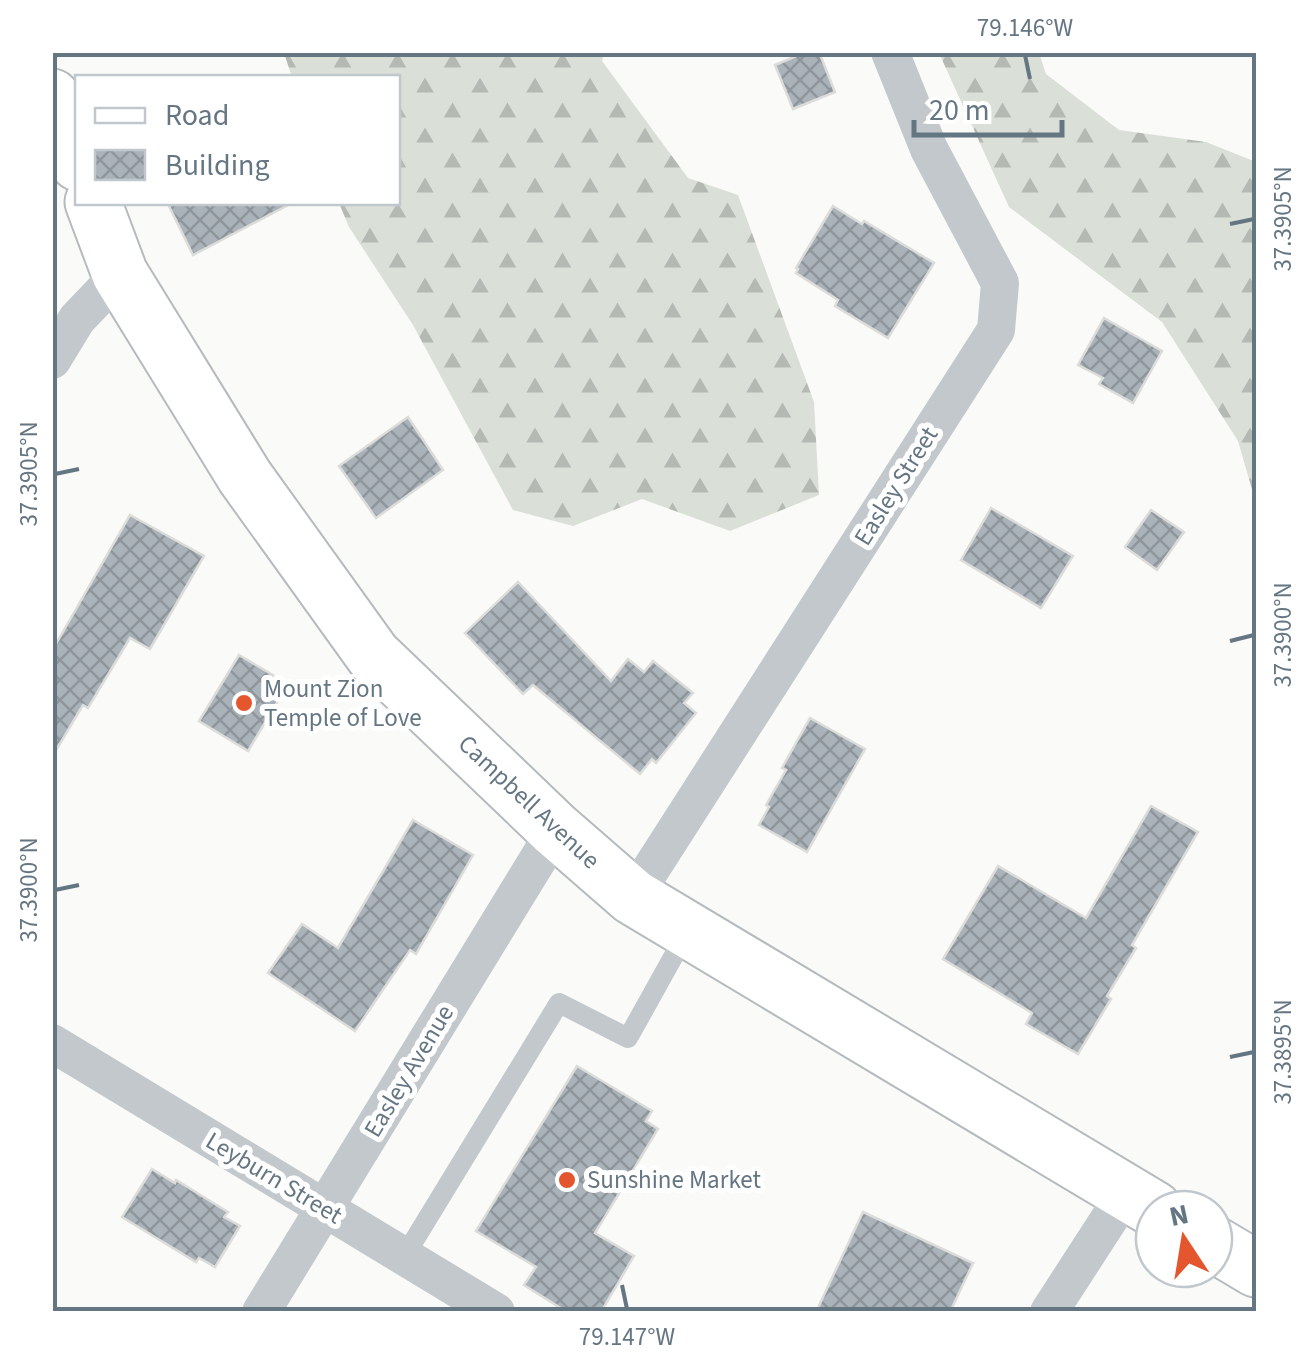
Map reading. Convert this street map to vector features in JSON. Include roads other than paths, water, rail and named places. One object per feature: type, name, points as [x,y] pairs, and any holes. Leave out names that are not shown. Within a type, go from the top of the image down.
[{"type":"main road","points":[[52,97],[75,155]]},
{"type":"main road","name":"Campbell Avenue","points":[[93,205],[120,274],[246,477],[373,654],[556,830],[633,897],[1134,1197]]},
{"type":"main road","points":[[1234,1256],[1256,1269]]},
{"type":"street","name":"Easley Street","points":[[633,897],[996,330],[1000,283],[929,149],[890,52]]},
{"type":"street","points":[[52,360],[77,319],[120,274]]},
{"type":"street","name":"Easley Avenue","points":[[262,1312],[556,830]]},
{"type":"street","name":"Leyburn Street","points":[[52,1043],[496,1312]]},
{"type":"street","points":[[1049,1312],[1134,1208]]},
{"type":"lane","points":[[404,1257],[559,1003],[628,1038],[688,930]]},
{"type":"place","name":"Mount Zion Temple of Love","points":[[244,703]]},
{"type":"place","name":"Sunshine Market","points":[[567,1180]]}]
